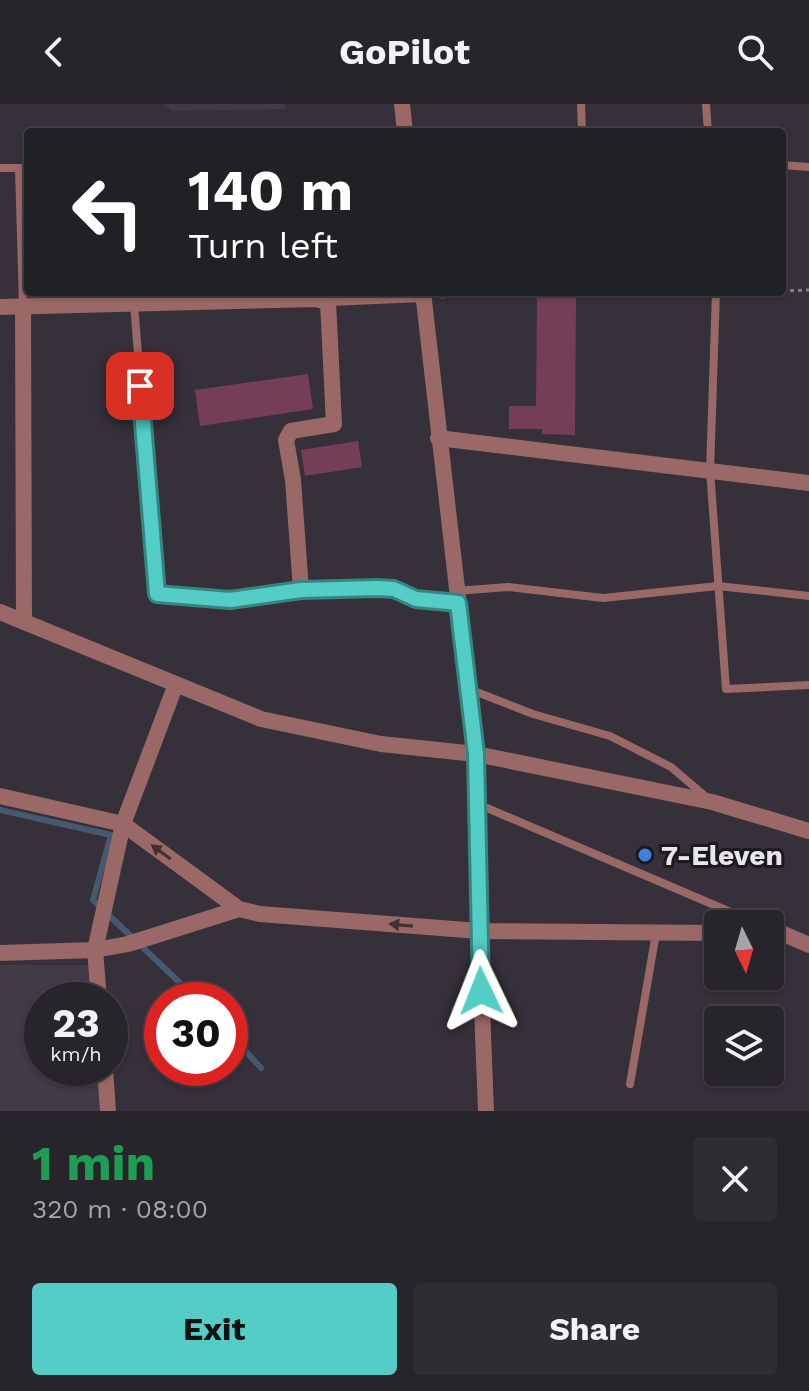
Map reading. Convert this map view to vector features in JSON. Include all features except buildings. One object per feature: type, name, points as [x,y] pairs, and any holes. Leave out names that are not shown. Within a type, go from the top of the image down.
[{"type":"street","points":[[402,104],[405,128]]},
{"type":"street","points":[[423,296],[476,754],[486,1111]]},
{"type":"street","points":[[0,307],[231,297],[328,302],[334,424],[291,431],[286,440],[293,480],[301,590]]},
{"type":"street","points":[[23,306],[24,622]]},
{"type":"street","points":[[438,438],[809,483]]},
{"type":"street","points":[[0,612],[261,719],[381,744],[476,754],[712,802],[809,831]]},
{"type":"street","points":[[98,982],[95,950],[123,824],[176,684]]},
{"type":"street","points":[[0,796],[123,824],[239,909],[260,914],[479,931],[704,933]]},
{"type":"street","points":[[0,953],[95,950],[128,944],[239,909]]},
{"type":"street","points":[[784,934],[809,945]]},
{"type":"street","points":[[106,1086],[108,1111]]},
{"type":"lane","points":[[581,104],[582,128]]},
{"type":"lane","points":[[706,104],[708,128]]},
{"type":"lane","points":[[786,165],[809,167]]},
{"type":"lane","points":[[0,168],[24,168],[23,306]]},
{"type":"lane","points":[[328,302],[409,296]]},
{"type":"lane","points":[[716,296],[710,470],[726,689],[809,685]]},
{"type":"lane","points":[[127,300],[157,594],[230,600],[301,590],[378,588],[394,589],[416,599],[457,597],[508,587],[603,598],[718,586],[809,596]]},
{"type":"lane","points":[[468,689],[533,714],[610,736],[671,767],[712,802]]},
{"type":"lane","points":[[479,805],[719,910]]},
{"type":"lane","points":[[630,1084],[656,933]]},
{"type":"path","points":[[786,291],[809,290]]},
{"type":"shaded area","points":[[165,104],[285,104],[286,109],[172,111]]},
{"type":"shaded area","points":[[0,965],[93,965],[95,982],[24,982],[24,1086],[106,1086],[108,1111],[0,1111]]},
{"type":"waterway","points":[[0,810],[111,835],[93,900],[179,982]]},
{"type":"waterway","points":[[248,1054],[261,1068]]},
{"type":"place","name":"7-Eleven","points":[[645,855]]},
{"type":"route","points":[[140,386],[157,594],[230,600],[301,590],[378,588],[394,589],[416,599],[458,603],[476,754],[481,991]]}]
